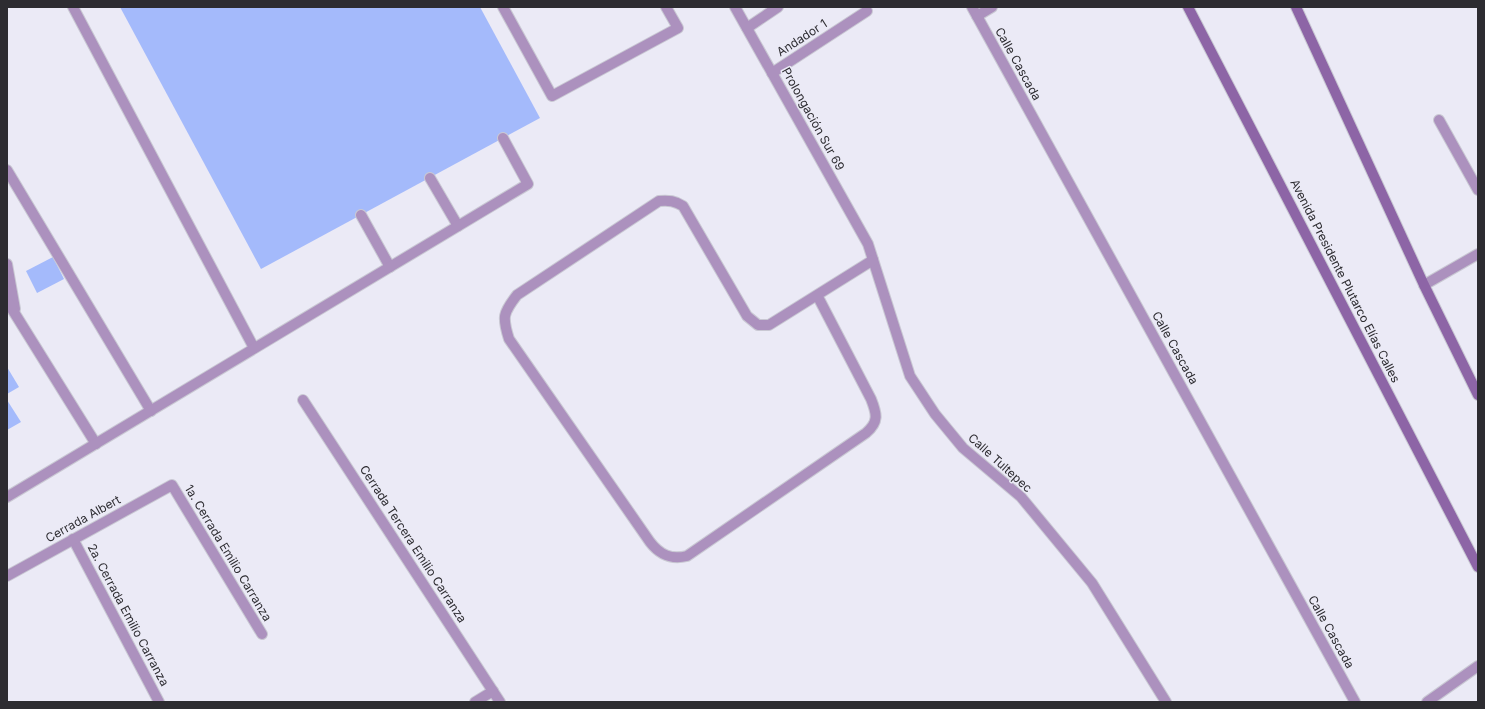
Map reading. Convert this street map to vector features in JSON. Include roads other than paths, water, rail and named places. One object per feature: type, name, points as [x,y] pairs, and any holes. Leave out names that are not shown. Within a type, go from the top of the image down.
[{"type":"main road","name":"Avenida Presidente Plutarco Elías Calles","points":[[1188,7],[1478,568]]},
{"type":"main road","points":[[1296,7],[1424,285],[1478,395]]},
{"type":"street","points":[[73,7],[254,348]]},
{"type":"street","points":[[504,7],[552,96],[678,28],[666,7]]},
{"type":"street","name":"Prolongación Sur 69","points":[[735,7],[868,244]]},
{"type":"street","points":[[747,28],[778,7]]},
{"type":"street","points":[[974,12],[992,7]]},
{"type":"street","name":"Andador 1","points":[[772,73],[867,11]]},
{"type":"street","name":"Calle Cascada","points":[[974,12],[1354,702]]},
{"type":"street","points":[[1439,120],[1478,190]]},
{"type":"street","points":[[7,497],[528,184],[503,138]]},
{"type":"street","points":[[7,170],[151,411]]},
{"type":"street","points":[[430,178],[458,226]]},
{"type":"street","points":[[817,295],[871,399],[875,409],[875,422],[872,429],[687,556],[678,558],[664,555],[650,542],[509,339],[504,324],[506,308],[517,295],[652,205],[663,200],[676,202],[683,206],[747,316],[758,325],[769,325],[817,295],[873,260]]},
{"type":"street","points":[[361,214],[390,267]]},
{"type":"street","name":"Calle Tultepec","points":[[868,244],[910,376],[935,414],[963,448],[1021,497],[1092,583],[1166,702]]},
{"type":"street","points":[[1424,285],[1478,254]]},
{"type":"street","points":[[7,264],[16,316]]},
{"type":"street","points":[[7,301],[96,444]]},
{"type":"street","name":"Cerrada Tercera Emilio Carranza","points":[[303,400],[500,702]]},
{"type":"street","name":"Cerrada Albert","points":[[7,576],[172,485]]},
{"type":"street","name":"1a. Cerrada Emilio Carranza","points":[[172,485],[262,634]]},
{"type":"street","name":"2a. Cerrada Emilio Carranza","points":[[73,540],[159,702]]},
{"type":"street","points":[[1427,702],[1478,666]]},
{"type":"street","points":[[475,702],[493,691]]}]
